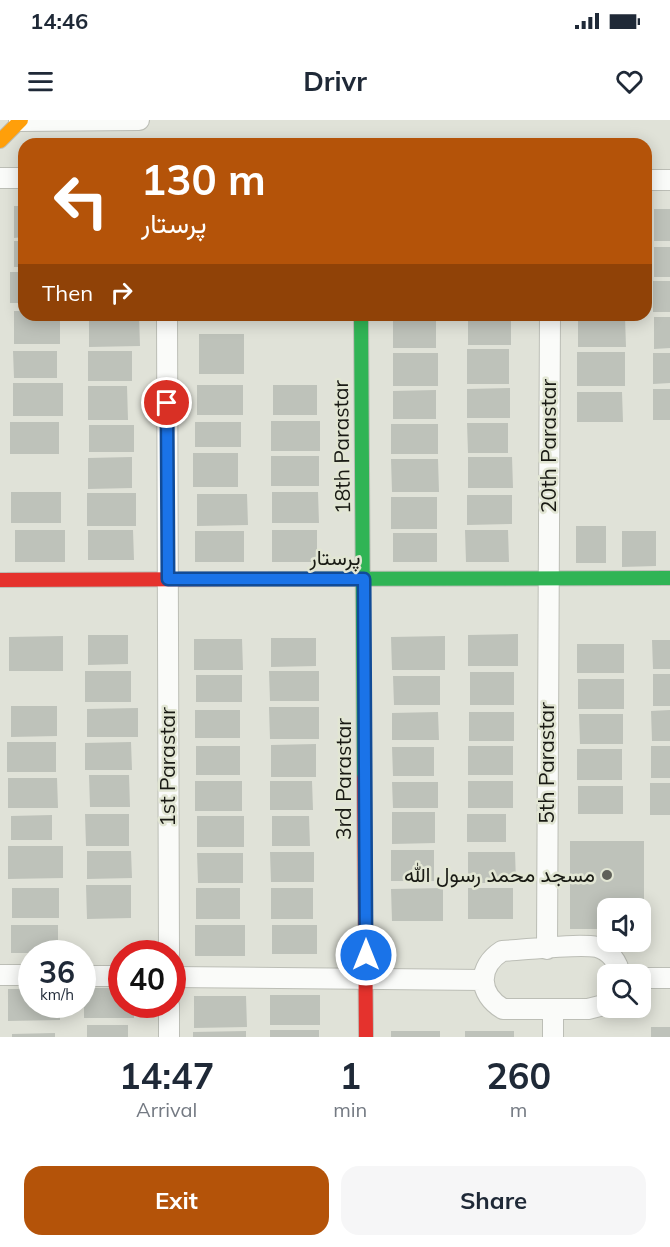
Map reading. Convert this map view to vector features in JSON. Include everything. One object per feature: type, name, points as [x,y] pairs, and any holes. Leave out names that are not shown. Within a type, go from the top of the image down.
[{"type":"street","points":[[0,141],[20,121],[139,120]]},
{"type":"street","points":[[0,178],[18,178]]},
{"type":"street","points":[[652,180],[670,180]]},
{"type":"street","name":"1st Parastar","points":[[167,321],[169,940]]},
{"type":"street","name":"18th Parastar","points":[[361,321],[364,579]]},
{"type":"street","name":"20th Parastar","points":[[549,578],[550,321]]},
{"type":"street","name":"5th Parastar","points":[[547,949],[549,578]]},
{"type":"street","name":"پرستار","points":[[0,580],[670,578]]},
{"type":"street","name":"3rd Parastar","points":[[364,579],[366,1037]]},
{"type":"street","points":[[597,1007],[588,1009],[503,1009],[487,995],[483,980],[486,965],[501,951],[597,947],[614,959],[616,964]]},
{"type":"street","points":[[0,975],[18,975]]},
{"type":"street","points":[[186,977],[483,980]]},
{"type":"street","points":[[651,978],[670,978]]},
{"type":"street","points":[[553,1037],[554,1009]]},
{"type":"street","points":[[169,1018],[169,1037]]},
{"type":"building","points":[[14,206],[18,206],[18,238],[14,238]]},
{"type":"building","points":[[654,209],[670,209],[670,241],[654,241]]},
{"type":"building","points":[[14,241],[18,241],[18,267],[14,267]]},
{"type":"building","points":[[654,247],[670,247],[670,277],[654,277]]},
{"type":"building","points":[[10,272],[18,272],[18,303],[10,303]]},
{"type":"building","points":[[653,281],[670,281],[670,312],[653,312]]},
{"type":"building","points":[[14,311],[18,311],[18,321],[60,321],[60,344],[14,344]]},
{"type":"building","points":[[654,317],[670,317],[670,348],[654,349]]},
{"type":"building","points":[[89,321],[139,321],[140,346],[89,347]]},
{"type":"building","points":[[393,321],[436,321],[436,348],[393,348]]},
{"type":"building","points":[[468,321],[511,321],[511,345],[468,345]]},
{"type":"building","points":[[578,321],[625,321],[626,347],[578,347]]},
{"type":"building","points":[[199,334],[244,334],[244,374],[199,374]]},
{"type":"building","points":[[467,349],[509,349],[509,384],[467,384]]},
{"type":"building","points":[[13,351],[57,351],[57,378],[14,378]]},
{"type":"building","points":[[88,351],[132,351],[132,381],[88,381]]},
{"type":"building","points":[[577,352],[625,352],[625,386],[577,386]]},
{"type":"building","points":[[393,353],[438,353],[438,386],[393,386]]},
{"type":"building","points":[[653,353],[670,353],[670,383],[653,384]]},
{"type":"building","points":[[13,383],[63,383],[63,416],[13,416]]},
{"type":"building","points":[[197,385],[243,385],[243,415],[197,415]]},
{"type":"building","points":[[273,385],[317,385],[317,415],[273,415]]},
{"type":"building","points":[[88,386],[127,386],[128,420],[88,420]]},
{"type":"building","points":[[510,388],[510,418],[467,418],[467,389]]},
{"type":"building","points":[[653,389],[670,389],[670,420],[653,420]]},
{"type":"building","points":[[436,390],[436,419],[393,419],[393,391]]},
{"type":"building","points":[[577,392],[622,392],[623,422],[577,422]]},
{"type":"building","points":[[271,421],[320,421],[320,451],[271,451]]},
{"type":"building","points":[[10,422],[59,422],[59,454],[10,454]]},
{"type":"building","points":[[195,422],[241,422],[241,447],[195,447]]},
{"type":"building","points":[[467,423],[508,423],[508,453],[468,453]]},
{"type":"building","points":[[391,424],[438,424],[438,454],[391,454]]},
{"type":"building","points":[[89,425],[134,425],[134,452],[89,452]]},
{"type":"building","points":[[193,453],[238,453],[238,487],[193,487]]},
{"type":"building","points":[[271,456],[319,456],[319,486],[271,486]]},
{"type":"building","points":[[132,457],[132,488],[88,489],[88,458]]},
{"type":"building","points":[[468,457],[512,457],[513,488],[468,488]]},
{"type":"building","points":[[391,459],[438,459],[439,492],[392,492]]},
{"type":"building","points":[[11,492],[61,492],[61,523],[11,523]]},
{"type":"building","points":[[272,492],[318,492],[319,523],[272,523]]},
{"type":"building","points":[[87,493],[136,493],[136,526],[87,526]]},
{"type":"building","points":[[197,494],[247,494],[248,525],[197,526]]},
{"type":"building","points":[[467,495],[512,495],[512,524],[467,525]]},
{"type":"building","points":[[391,497],[437,497],[437,529],[391,529]]},
{"type":"building","points":[[576,526],[606,526],[606,563],[576,563]]},
{"type":"building","points":[[15,530],[65,530],[65,562],[15,562]]},
{"type":"building","points":[[88,530],[133,530],[134,560],[88,560]]},
{"type":"building","points":[[272,530],[317,530],[317,562],[272,562]]},
{"type":"building","points":[[465,530],[508,530],[509,562],[466,562]]},
{"type":"building","points":[[195,531],[244,531],[244,562],[195,562]]},
{"type":"building","points":[[622,531],[656,531],[656,566],[622,567]]},
{"type":"building","points":[[393,533],[437,533],[437,562],[393,562]]},
{"type":"building","points":[[518,634],[518,666],[468,666],[468,635]]},
{"type":"building","points":[[88,635],[128,635],[128,664],[88,665]]},
{"type":"building","points":[[63,636],[63,671],[9,671],[9,637]]},
{"type":"building","points":[[445,636],[445,670],[392,670],[391,637]]},
{"type":"building","points":[[271,638],[316,638],[316,666],[271,667]]},
{"type":"building","points":[[194,639],[242,639],[243,670],[194,670]]},
{"type":"building","points":[[652,640],[670,640],[670,669],[653,669]]},
{"type":"building","points":[[577,644],[624,644],[624,673],[577,673]]},
{"type":"building","points":[[85,671],[131,671],[131,702],[85,702]]},
{"type":"building","points":[[269,671],[319,671],[319,701],[270,701]]},
{"type":"building","points":[[470,672],[514,672],[514,705],[470,705]]},
{"type":"building","points":[[653,674],[670,674],[670,706],[653,706]]},
{"type":"building","points":[[196,675],[242,675],[242,702],[196,702]]},
{"type":"building","points":[[393,676],[440,676],[440,705],[394,705]]},
{"type":"building","points":[[578,679],[624,679],[624,709],[578,709]]},
{"type":"building","points":[[11,706],[57,706],[57,736],[11,737]]},
{"type":"building","points":[[269,707],[319,707],[319,739],[270,739]]},
{"type":"building","points":[[138,708],[138,737],[87,737],[87,709]]},
{"type":"building","points":[[195,710],[240,710],[240,738],[195,738]]},
{"type":"building","points":[[670,710],[670,741],[652,741],[651,711]]},
{"type":"building","points":[[438,712],[439,740],[392,740],[392,713]]},
{"type":"building","points":[[469,712],[514,712],[514,741],[469,741]]},
{"type":"building","points":[[579,714],[623,714],[623,744],[580,744]]},
{"type":"building","points":[[7,742],[56,742],[56,772],[7,772]]},
{"type":"building","points":[[131,742],[132,770],[85,770],[85,743]]},
{"type":"building","points":[[316,744],[316,777],[271,777],[271,745]]},
{"type":"building","points":[[196,746],[240,746],[240,775],[196,775]]},
{"type":"building","points":[[468,746],[513,746],[513,775],[468,775]]},
{"type":"building","points":[[651,746],[670,746],[670,778],[651,778]]},
{"type":"building","points":[[392,747],[434,747],[434,776],[393,776]]},
{"type":"building","points":[[577,749],[622,749],[622,780],[577,780]]},
{"type":"building","points":[[89,775],[129,775],[130,807],[90,807]]},
{"type":"building","points":[[8,778],[57,778],[58,808],[8,808]]},
{"type":"building","points":[[195,781],[242,781],[242,811],[195,811]]},
{"type":"building","points":[[270,781],[312,781],[313,810],[270,810]]},
{"type":"building","points":[[468,781],[513,781],[513,808],[468,808]]},
{"type":"building","points":[[392,782],[438,782],[438,808],[393,808]]},
{"type":"building","points":[[650,783],[670,783],[670,815],[650,815]]},
{"type":"building","points":[[578,786],[623,786],[623,814],[578,814]]},
{"type":"building","points":[[392,812],[435,812],[435,843],[392,844]]},
{"type":"building","points":[[85,814],[129,814],[129,846],[86,846]]},
{"type":"building","points":[[467,814],[506,814],[506,842],[467,842]]},
{"type":"building","points":[[52,815],[52,840],[11,840],[11,816]]},
{"type":"building","points":[[197,816],[244,816],[244,847],[197,847]]},
{"type":"building","points":[[272,816],[309,816],[310,846],[272,846]]},
{"type":"building","name":"مسجد محمد رسول الله","points":[[570,841],[644,841],[644,898],[597,898],[597,929],[570,929]]},
{"type":"building","points":[[8,846],[63,846],[63,878],[8,879]]},
{"type":"building","points":[[391,850],[434,850],[434,881],[391,881]]},
{"type":"building","points":[[87,851],[131,851],[132,878],[87,879]]},
{"type":"building","points":[[270,852],[314,852],[314,882],[271,882]]},
{"type":"building","points":[[468,852],[515,852],[516,883],[468,883]]},
{"type":"building","points":[[197,853],[243,853],[243,883],[198,883]]},
{"type":"building","points":[[86,885],[131,885],[131,918],[87,919]]},
{"type":"building","points":[[12,888],[59,888],[59,918],[12,918]]},
{"type":"building","points":[[196,888],[240,888],[240,919],[196,919]]},
{"type":"building","points":[[271,888],[313,888],[313,919],[271,919]]},
{"type":"building","points":[[443,888],[443,921],[392,921],[391,889]]},
{"type":"building","points":[[468,888],[513,888],[513,919],[468,919]]},
{"type":"building","points":[[11,925],[58,925],[58,940],[18,940],[18,953],[11,953]]},
{"type":"building","points":[[195,925],[245,925],[245,956],[195,956]]},
{"type":"building","points":[[272,925],[317,925],[317,954],[272,954]]},
{"type":"building","points":[[96,988],[108,988],[108,1018],[96,1018]]},
{"type":"building","points":[[8,989],[18,989],[18,1018],[60,1018],[60,1020],[8,1021]]},
{"type":"building","points":[[270,995],[320,995],[320,1025],[270,1025]]},
{"type":"building","points":[[194,996],[246,996],[247,1027],[194,1028]]},
{"type":"building","points":[[87,1025],[128,1025],[128,1037],[87,1037]]},
{"type":"building","points":[[651,1027],[670,1027],[670,1037],[651,1037]]},
{"type":"building","points":[[270,1030],[319,1030],[319,1037],[270,1037]]},
{"type":"building","points":[[246,1031],[246,1037],[193,1037],[193,1032]]},
{"type":"building","points":[[391,1031],[440,1031],[440,1037],[391,1037]]},
{"type":"building","points":[[465,1031],[514,1031],[514,1037],[465,1037]]},
{"type":"building","points":[[55,1033],[55,1037],[12,1037],[12,1034]]},
{"type":"traffic: fast","points":[[361,321],[364,778]]},
{"type":"traffic: fast","points":[[246,579],[670,578]]},
{"type":"traffic: slow","points":[[0,141],[21,120]]},
{"type":"traffic: jam","points":[[0,580],[246,579]]},
{"type":"traffic: jam","points":[[364,778],[366,1037]]},
{"type":"place","name":"مسجد محمد رسول الله","points":[[607,875]]},
{"type":"route","points":[[167,403],[168,579],[364,579],[366,955]]}]
